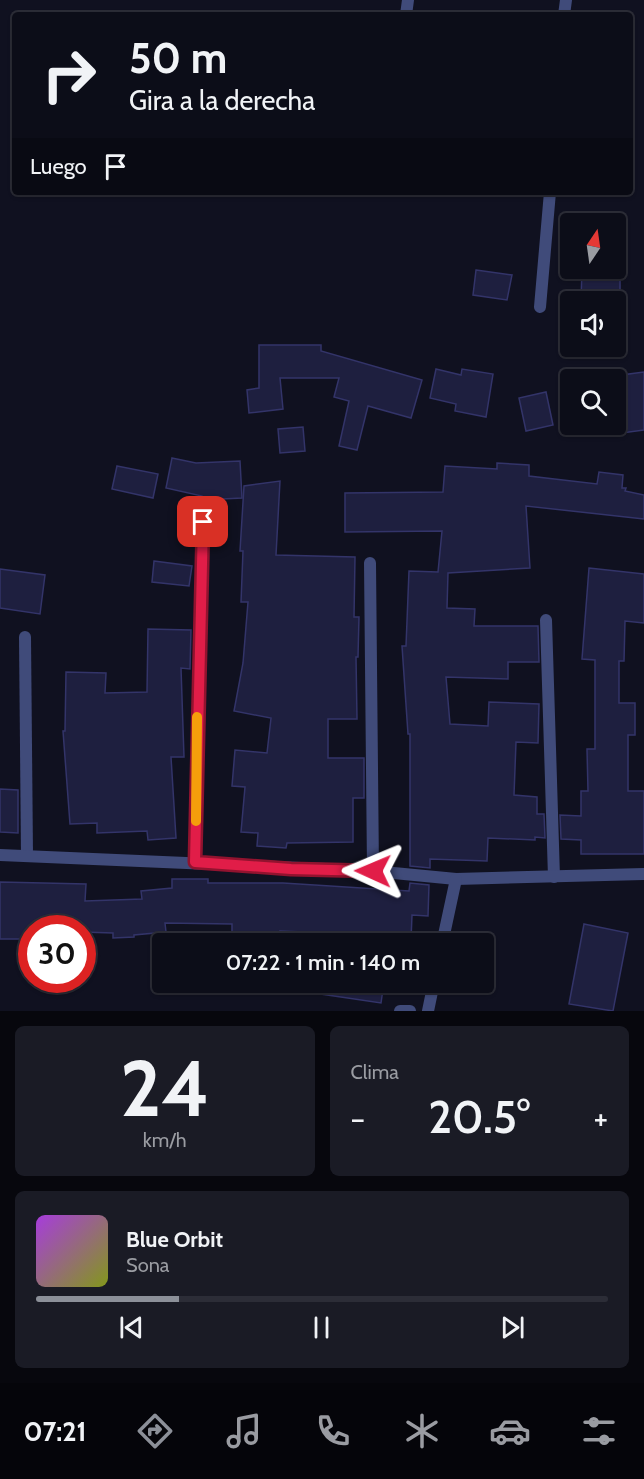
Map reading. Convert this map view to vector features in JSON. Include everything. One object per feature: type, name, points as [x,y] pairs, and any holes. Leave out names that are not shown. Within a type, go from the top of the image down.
[{"type":"street","points":[[540,307],[550,195]]},
{"type":"street","points":[[195,862],[203,522]]},
{"type":"street","points":[[370,563],[373,871]]},
{"type":"street","points":[[546,620],[554,877]]},
{"type":"street","points":[[25,637],[27,855]]},
{"type":"street","points":[[0,855],[373,871],[456,879],[644,874]]},
{"type":"street","points":[[444,933],[456,879]]},
{"type":"street","points":[[428,1011],[432,993]]},
{"type":"street","points":[[400,1011],[410,1011]]},
{"type":"building","points":[[476,270],[512,275],[507,300],[473,295]]},
{"type":"building","points":[[582,279],[620,279],[620,291],[581,291]]},
{"type":"building","points":[[259,345],[321,345],[321,351],[422,380],[411,418],[368,406],[357,450],[339,446],[349,401],[334,397],[339,378],[280,378],[283,409],[249,413],[247,390],[259,388]]},
{"type":"building","points":[[436,369],[461,375],[462,369],[493,374],[486,417],[455,411],[456,404],[430,398]]},
{"type":"building","points":[[644,372],[644,430],[626,432],[626,374]]},
{"type":"building","points":[[546,392],[553,425],[526,431],[519,398]]},
{"type":"building","points":[[303,427],[305,451],[280,453],[278,429]]},
{"type":"building","points":[[172,458],[196,463],[240,461],[242,498],[202,500],[202,496],[166,488]]},
{"type":"building","points":[[497,463],[529,465],[529,476],[597,484],[599,472],[623,475],[622,488],[626,488],[625,491],[644,495],[644,519],[526,506],[530,568],[448,573],[447,608],[475,609],[474,626],[538,626],[539,662],[508,662],[508,679],[446,677],[450,724],[488,726],[489,702],[539,704],[538,743],[516,742],[514,795],[537,797],[537,814],[544,814],[545,838],[535,837],[535,840],[488,838],[487,861],[430,859],[430,868],[410,866],[410,734],[408,734],[402,646],[406,646],[409,571],[438,572],[442,531],[345,532],[345,493],[443,492],[445,466],[497,469]]},
{"type":"building","points":[[117,466],[158,474],[153,498],[112,489]]},
{"type":"building","points":[[280,481],[276,555],[355,557],[354,617],[359,617],[358,657],[356,657],[357,719],[328,719],[328,758],[364,758],[364,798],[353,798],[353,842],[287,843],[286,848],[257,846],[258,833],[241,832],[245,787],[232,786],[235,750],[267,753],[271,718],[234,711],[243,663],[248,602],[241,602],[243,551],[240,551],[244,486]]},
{"type":"building","points":[[154,561],[192,566],[189,586],[152,582]]},
{"type":"building","points":[[589,568],[644,574],[644,623],[625,621],[624,661],[619,661],[619,703],[635,703],[635,735],[628,735],[628,791],[644,791],[644,854],[581,854],[581,840],[561,839],[560,815],[581,816],[581,791],[588,791],[587,749],[595,749],[595,660],[582,659]]},
{"type":"building","points":[[0,569],[45,575],[40,614],[0,608]]},
{"type":"building","points":[[148,629],[191,630],[190,669],[181,668],[184,757],[171,757],[176,838],[148,840],[147,831],[97,833],[97,823],[70,824],[63,731],[65,731],[66,672],[106,673],[105,693],[147,692]]},
{"type":"building","points":[[0,789],[18,790],[18,833],[0,832]]},
{"type":"building","points":[[172,879],[208,879],[208,883],[283,883],[409,891],[410,883],[429,885],[428,916],[412,915],[411,933],[280,931],[280,933],[232,933],[232,924],[165,923],[166,932],[113,938],[113,933],[96,932],[96,915],[18,915],[18,939],[0,939],[0,882],[86,884],[85,901],[142,899],[141,891],[172,888]]},
{"type":"building","points":[[584,924],[628,933],[613,1011],[569,1004]]},
{"type":"building","points":[[321,993],[382,993],[381,1003]]},
{"type":"slow traffic","points":[[196,821],[197,717]]},
{"type":"route","points":[[203,522],[195,862],[291,869],[373,871]]}]
